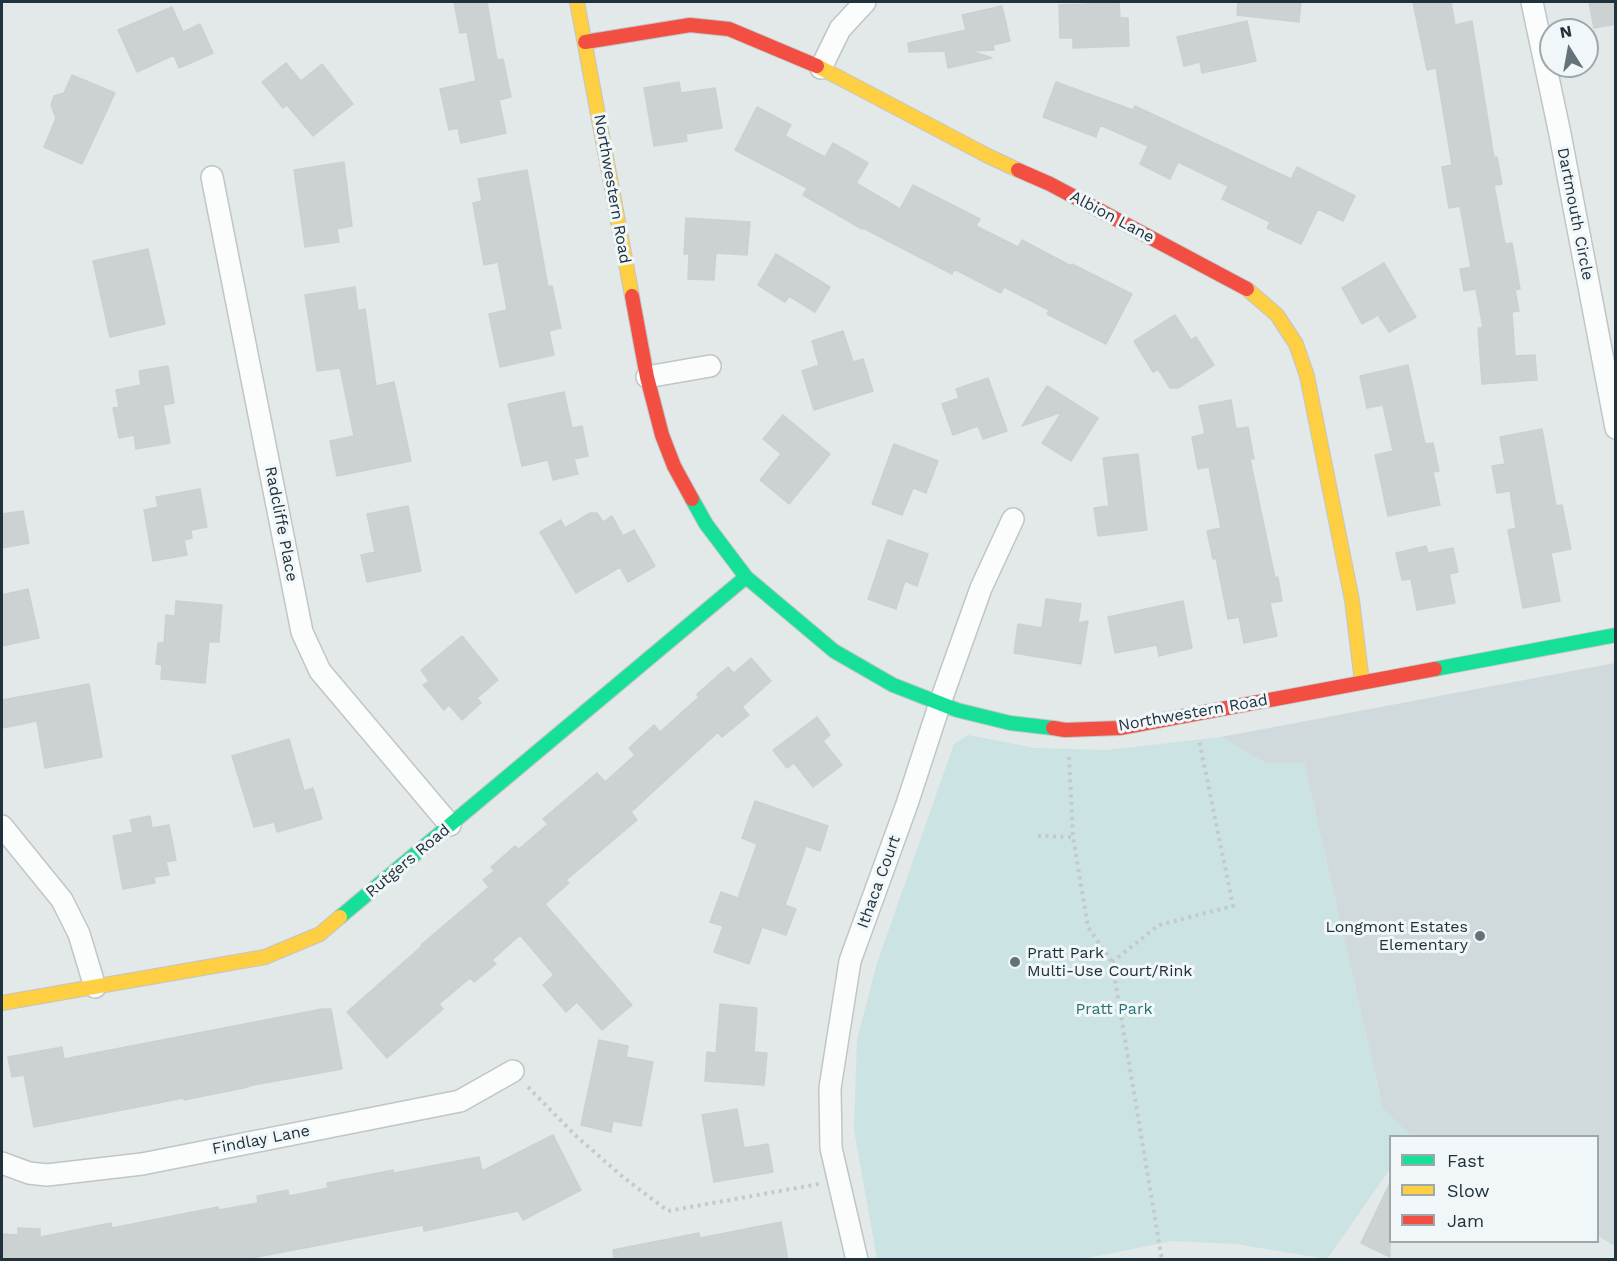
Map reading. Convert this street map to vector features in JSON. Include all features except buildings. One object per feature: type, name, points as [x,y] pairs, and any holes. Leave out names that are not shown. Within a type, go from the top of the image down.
[{"type":"street","name":"Northwestern Road","points":[[577,2],[647,377],[662,435],[674,466],[706,524],[746,576],[834,651],[892,685],[940,704],[1010,723],[1065,729],[1120,728],[1616,635]]},
{"type":"street","points":[[821,68],[840,29],[865,2]]},
{"type":"street","name":"Dartmouth Circle","points":[[1532,2],[1560,134],[1616,428]]},
{"type":"street","name":"Albion Lane","points":[[585,42],[690,25],[729,29],[821,68],[988,156],[1050,184],[1252,292],[1277,315],[1296,344],[1307,376],[1352,600],[1362,682]]},
{"type":"street","name":"Radcliffe Place","points":[[212,177],[302,632],[320,671],[450,825]]},
{"type":"street","points":[[647,377],[710,366]]},
{"type":"street","name":"Ithaca Court","points":[[857,1260],[831,1148],[830,1088],[850,961],[981,588],[1013,519]]},
{"type":"street","name":"Rutgers Road","points":[[2,1003],[265,957],[320,934],[746,576]]},
{"type":"street","points":[[2,826],[62,900],[79,934],[95,987]]},
{"type":"street","name":"Findlay Lane","points":[[2,1163],[29,1173],[46,1175],[142,1164],[460,1101],[513,1071]]},
{"type":"path","points":[[1112,962],[1159,925],[1233,906],[1198,735]]},
{"type":"path","points":[[1068,746],[1073,837],[1088,927],[1112,962],[1162,1260]]},
{"type":"path","points":[[1038,836],[1073,837]]},
{"type":"path","points":[[513,1071],[576,1135],[623,1177],[668,1211],[839,1180]]},
{"type":"shaded area","name":"Longmont Estates Elementary","points":[[1615,663],[1615,1246],[1599,1237],[1599,1135],[1410,1135],[1383,1109],[1304,763],[1265,763],[1221,737]]},
{"type":"green space","name":"Pratt Park","points":[[968,735],[1035,748],[1107,750],[1221,737],[1265,763],[1304,763],[1383,1109],[1410,1135],[1389,1135],[1389,1170],[1327,1259],[1236,1244],[1172,1241],[1083,1259],[877,1259],[854,1130],[857,1040],[877,963],[954,744]]},
{"type":"traffic: fast","points":[[692,499],[706,524],[746,577],[834,651],[893,685],[957,710],[1010,723],[1053,728]]},
{"type":"traffic: fast","points":[[340,917],[746,577]]},
{"type":"traffic: fast","points":[[1435,669],[1616,635]]},
{"type":"traffic: slow","points":[[577,2],[632,296]]},
{"type":"traffic: slow","points":[[817,66],[1018,170]]},
{"type":"traffic: slow","points":[[1247,289],[1277,315],[1296,344],[1307,376],[1352,600],[1362,682]]},
{"type":"traffic: slow","points":[[2,1003],[265,957],[320,934],[340,917]]},
{"type":"traffic: jam","points":[[585,42],[690,25],[729,29],[817,66]]},
{"type":"traffic: jam","points":[[1018,170],[1050,184],[1247,289]]},
{"type":"traffic: jam","points":[[632,296],[647,377],[662,435],[674,466],[692,499]]},
{"type":"traffic: jam","points":[[1053,728],[1065,730],[1120,728],[1435,669]]},
{"type":"place","name":"Longmont Estates Elementary","points":[[1480,936]]},
{"type":"place","name":"Pratt Park Multi-Use Court/Rink","points":[[1015,962]]}]
